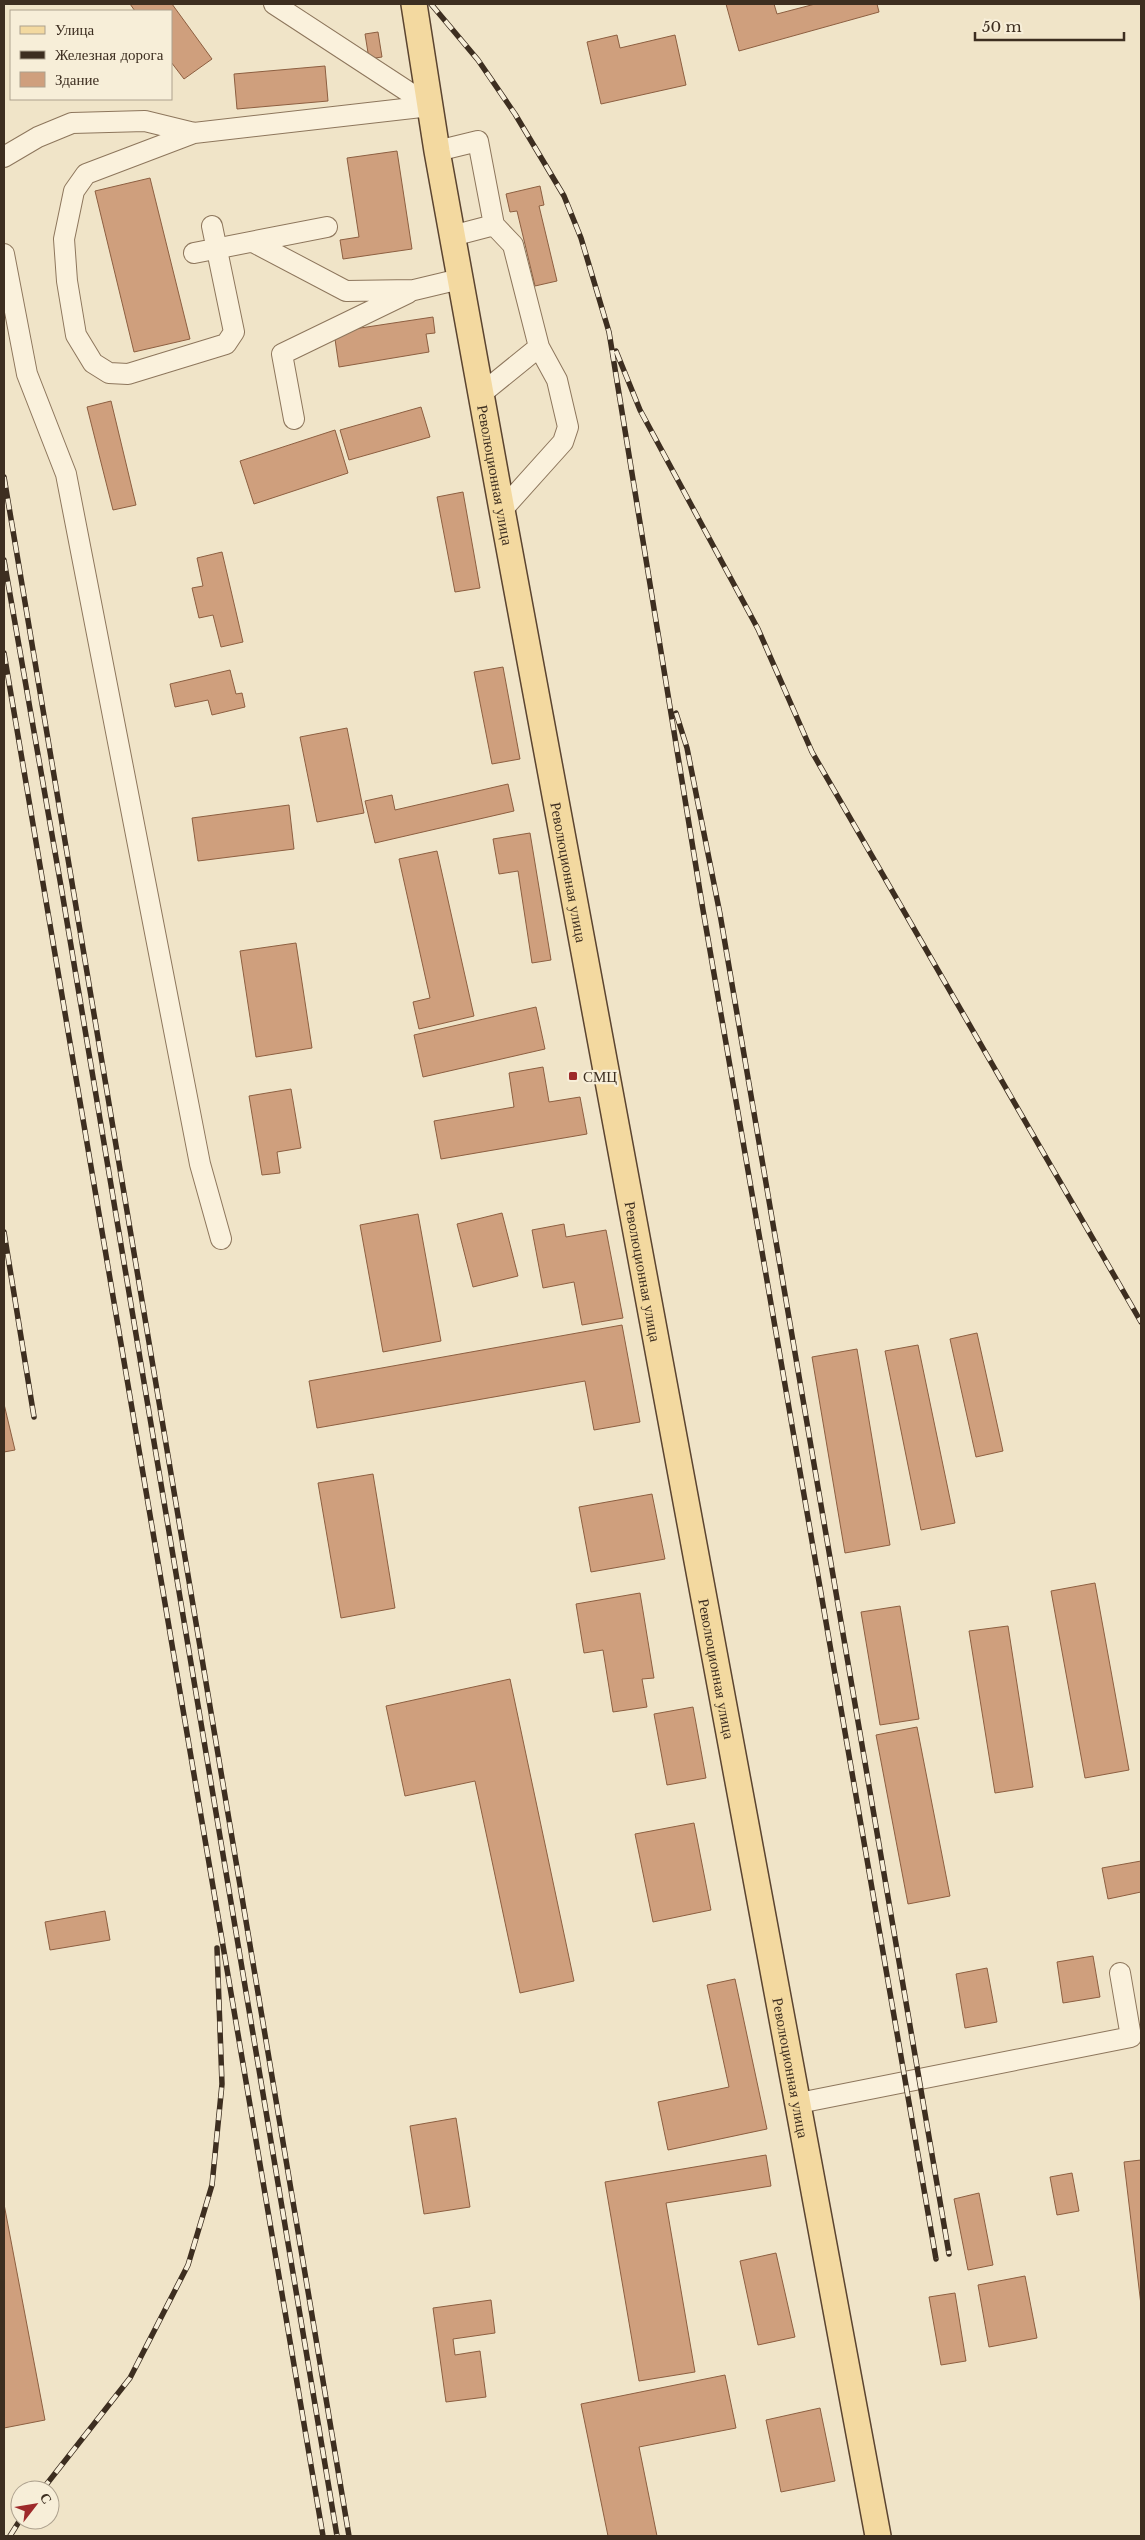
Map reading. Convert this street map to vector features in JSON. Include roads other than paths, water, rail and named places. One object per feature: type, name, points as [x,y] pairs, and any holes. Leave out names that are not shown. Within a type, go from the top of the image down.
[{"type":"main road","name":"Революционная улица","points":[[414,4],[437,151],[502,510],[878,2536]]},
{"type":"lane","points":[[274,4],[430,106]]},
{"type":"lane","points":[[212,226],[234,332],[226,344],[128,374],[109,373],[93,363],[76,335],[67,282],[64,239],[74,191],[86,174],[194,133],[430,106]]},
{"type":"lane","points":[[4,158],[38,137],[72,123],[146,121],[194,133]]},
{"type":"lane","points":[[437,151],[478,141],[494,225],[513,246],[539,347],[557,380],[568,427],[563,442],[502,510]]},
{"type":"lane","points":[[452,236],[494,225]]},
{"type":"lane","points":[[194,253],[327,227]]},
{"type":"lane","points":[[253,242],[346,291],[414,290]]},
{"type":"lane","points":[[4,254],[27,374],[66,474],[200,1164],[220,1239]]},
{"type":"lane","points":[[294,419],[282,354],[414,290],[460,279]]},
{"type":"lane","points":[[481,394],[539,347]]},
{"type":"lane","points":[[799,2103],[1131,2038],[1120,1972]]},
{"type":"railway","points":[[431,4],[478,60],[515,114],[564,196],[581,238],[609,332],[703,910],[936,2259]]},
{"type":"railway","points":[[616,351],[640,410],[758,629],[812,752],[1141,1322]]},
{"type":"railway","points":[[4,477],[349,2536]]},
{"type":"railway","points":[[4,560],[62,892],[337,2536]]},
{"type":"railway","points":[[4,653],[323,2536]]},
{"type":"railway","points":[[676,713],[687,748],[720,914],[949,2254]]},
{"type":"railway","points":[[4,1232],[34,1417]]},
{"type":"railway","points":[[50,2480],[130,2378],[188,2265],[212,2185],[222,2084],[217,1948]]},
{"type":"railway","points":[[10,2536],[14,2530]]},
{"type":"place","name":"СМЦ","points":[[573,1076]]}]
